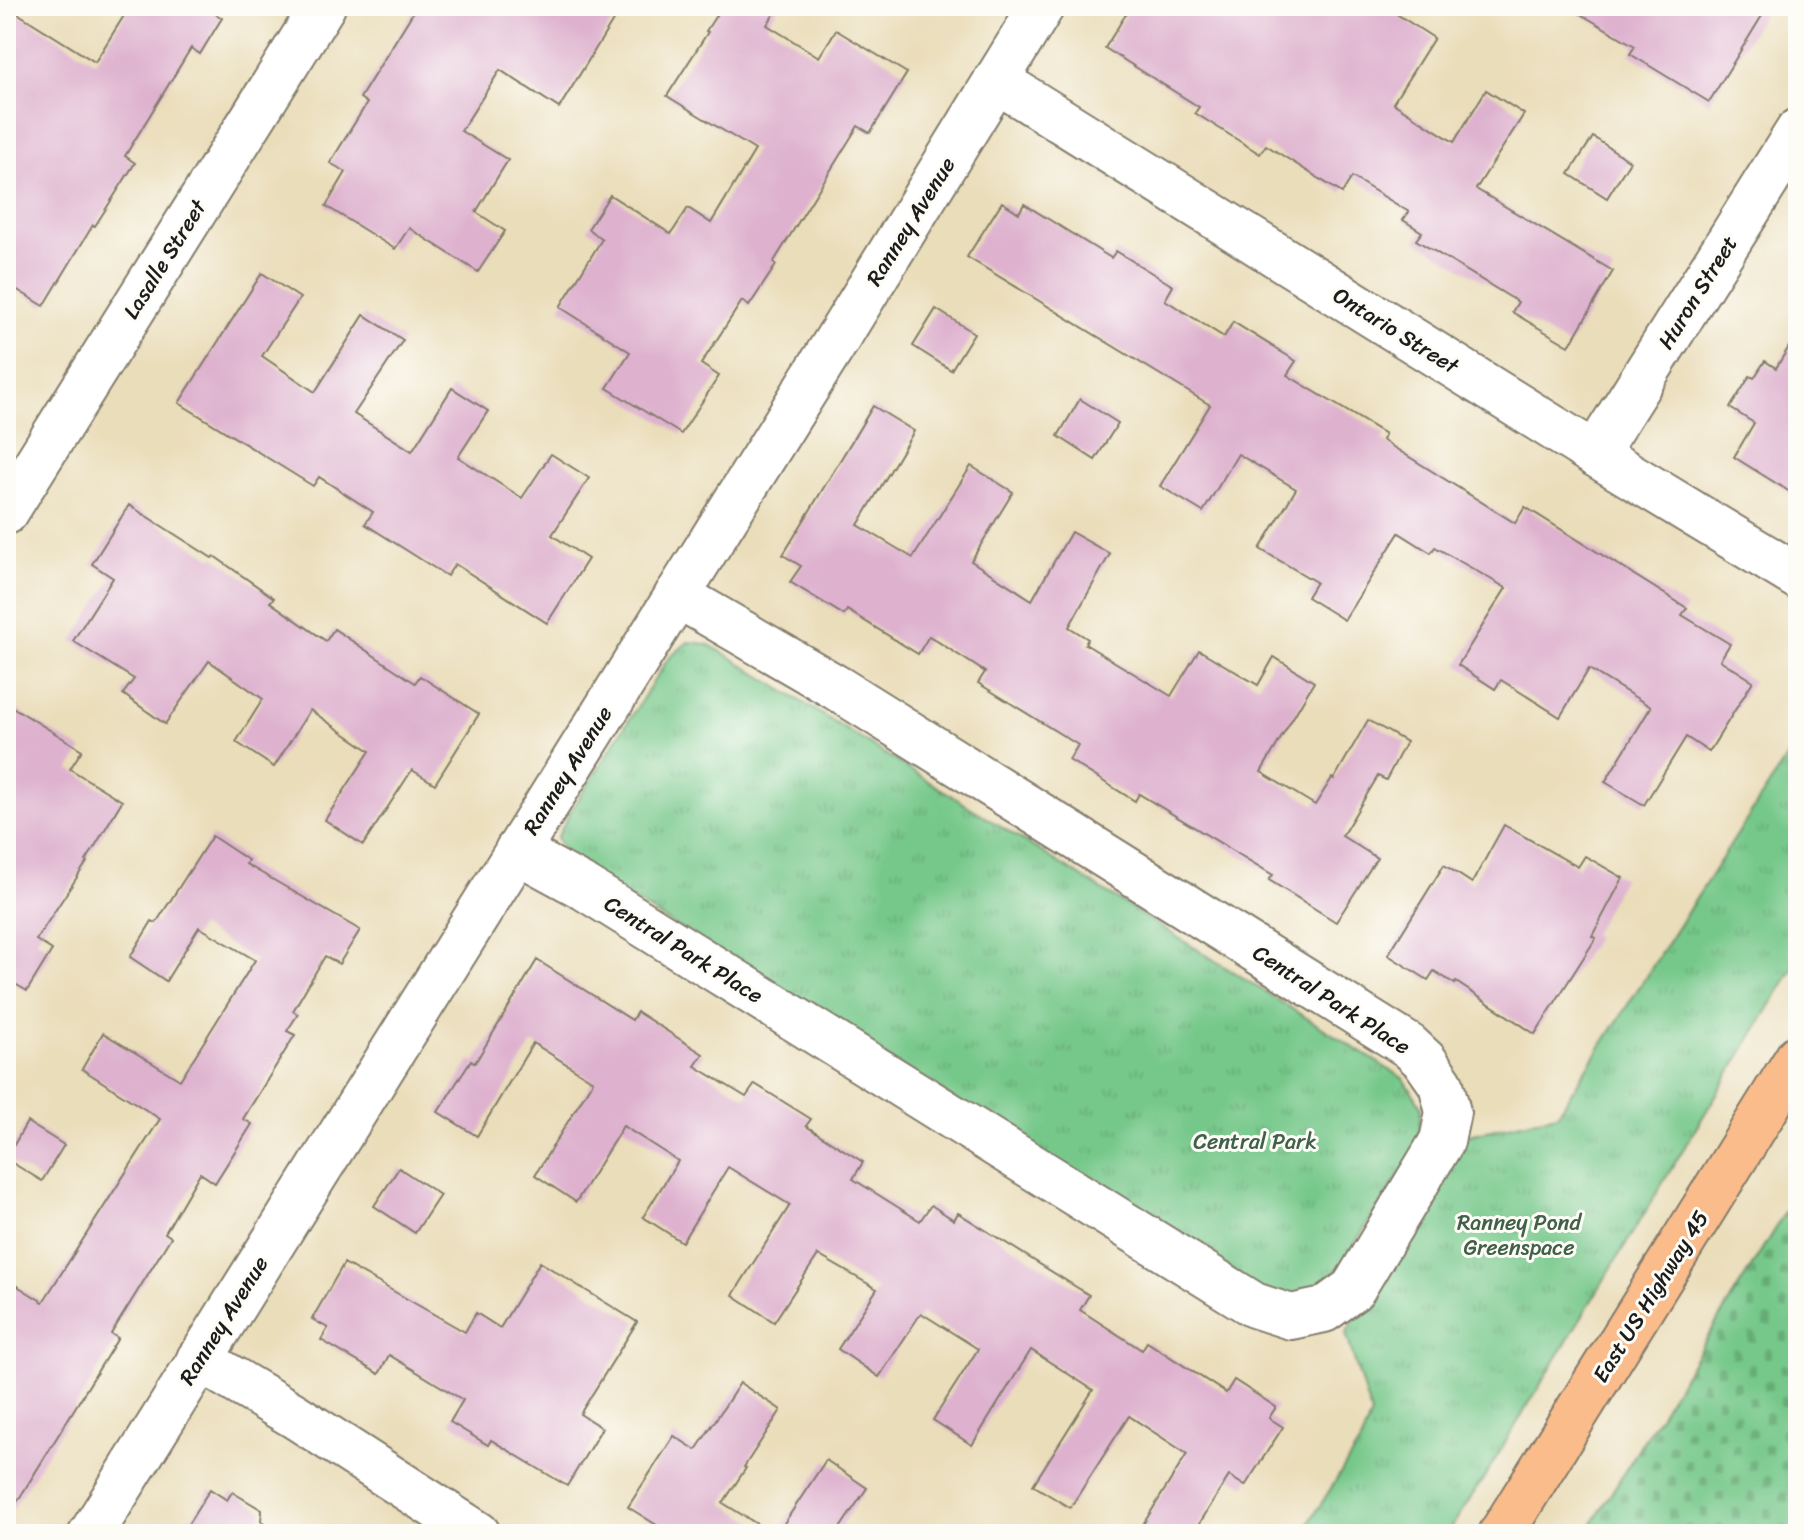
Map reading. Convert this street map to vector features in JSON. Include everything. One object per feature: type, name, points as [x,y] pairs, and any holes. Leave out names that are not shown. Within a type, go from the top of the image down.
[{"type":"main road","name":"East US Highway 45","points":[[1501,1534],[1798,1057]]},
{"type":"street","name":"Lasalle Street","points":[[6,512],[323,6]]},
{"type":"street","name":"Ranney Avenue","points":[[91,1534],[1042,6]]},
{"type":"street","name":"Ontario Street","points":[[996,80],[1798,577]]},
{"type":"street","name":"Huron Street","points":[[1595,454],[1798,131]]},
{"type":"street","name":"Central Park Place","points":[[517,851],[585,888],[1254,1305],[1291,1317],[1324,1310],[1353,1289],[1442,1141],[1448,1112],[1441,1084],[1425,1061],[1397,1039],[837,688],[677,595]]},
{"type":"street","points":[[199,1359],[295,1416],[478,1534]]},
{"type":"green space","name":"Central Park","points":[[688,642],[707,644],[722,652],[1404,1079],[1421,1106],[1414,1153],[1327,1286],[1281,1304],[568,859],[557,838],[569,814],[668,659]]},
{"type":"green space","name":"Ranney Pond Greenspace","points":[[1798,740],[1798,960],[1485,1476],[1447,1534],[1302,1534],[1361,1441],[1371,1414],[1346,1333],[1465,1136],[1557,1115]]},
{"type":"green space","points":[[1798,1191],[1798,1534],[1586,1534]]},
{"type":"building","points":[[6,6],[95,62],[130,6],[203,6],[222,18],[200,54],[191,48],[125,156],[135,163],[44,306],[6,283]]},
{"type":"building","points":[[417,6],[622,6],[559,108],[500,70],[461,131],[508,160],[476,212],[505,231],[478,272],[409,228],[395,249],[326,206],[346,172],[330,163],[367,103],[360,98]]},
{"type":"building","points":[[722,6],[779,6],[767,25],[819,57],[836,30],[907,73],[870,133],[858,126],[749,306],[742,301],[701,364],[719,376],[681,434],[607,388],[630,352],[560,307],[602,239],[588,229],[610,195],[671,234],[688,208],[711,223],[755,150],[667,96]]},
{"type":"building","points":[[1131,6],[1384,6],[1434,38],[1393,103],[1454,142],[1486,90],[1524,114],[1476,189],[1613,271],[1569,346],[1512,312],[1518,302],[1416,240],[1422,232],[1403,220],[1409,212],[1352,177],[1342,193],[1266,145],[1260,154],[1195,113],[1199,107],[1105,48]]},
{"type":"building","points":[[1567,6],[1768,6],[1709,102],[1630,54],[1635,46]]},
{"type":"building","points":[[1593,137],[1630,161],[1607,198],[1569,174]]},
{"type":"building","points":[[1002,202],[1019,213],[1024,204],[1111,258],[1116,251],[1173,286],[1165,300],[1224,337],[1233,322],[1296,361],[1287,375],[1385,434],[1382,440],[1515,523],[1525,507],[1687,608],[1682,615],[1730,644],[1720,660],[1753,681],[1709,752],[1686,737],[1644,805],[1605,782],[1651,707],[1589,669],[1560,717],[1501,680],[1495,689],[1458,665],[1506,588],[1435,547],[1431,553],[1399,533],[1344,620],[1307,597],[1316,582],[1260,549],[1296,489],[1238,454],[1203,512],[1160,486],[1210,405],[967,257]]},
{"type":"building","points":[[262,273],[300,298],[262,356],[315,392],[364,315],[403,340],[354,414],[412,451],[452,388],[488,411],[458,457],[522,498],[551,454],[589,478],[552,535],[588,559],[547,623],[455,564],[447,576],[365,524],[373,512],[319,477],[313,486],[179,403]]},
{"type":"building","points":[[936,309],[974,333],[951,370],[913,346]]},
{"type":"building","points":[[1798,332],[1798,497],[1734,457],[1754,423],[1730,408],[1750,376],[1754,378],[1765,361],[1776,368]]},
{"type":"building","points":[[1080,399],[1118,423],[1095,460],[1058,436]]},
{"type":"building","points":[[873,406],[914,431],[858,525],[913,558],[971,466],[1013,492],[971,561],[1032,600],[1071,532],[1110,554],[1069,627],[1088,639],[1085,644],[1171,696],[1199,650],[1258,685],[1274,657],[1314,682],[1261,772],[1315,805],[1368,720],[1406,742],[1386,780],[1378,776],[1342,836],[1377,858],[1336,922],[1269,880],[1273,875],[1139,794],[1135,801],[1069,760],[1078,745],[978,683],[985,672],[929,636],[918,654],[847,610],[844,615],[790,582],[801,566],[783,555]]},
{"type":"building","points":[[129,505],[212,558],[214,556],[274,598],[270,602],[326,641],[334,629],[415,683],[420,676],[479,714],[435,784],[412,770],[363,845],[325,820],[370,751],[310,710],[274,767],[236,742],[263,699],[209,661],[165,724],[123,694],[134,679],[73,641],[113,578],[92,564]]},
{"type":"building","points":[[6,703],[82,750],[70,769],[122,801],[36,940],[52,950],[27,991],[10,981],[6,986]]},
{"type":"building","points":[[1504,825],[1578,867],[1585,856],[1623,878],[1592,936],[1596,938],[1535,1034],[1456,982],[1434,971],[1428,980],[1388,955],[1444,865],[1472,883]]},
{"type":"building","points":[[212,836],[248,860],[246,864],[360,930],[339,964],[325,956],[293,1011],[298,1014],[287,1031],[295,1035],[243,1119],[252,1124],[215,1183],[200,1173],[165,1233],[171,1237],[111,1334],[118,1338],[6,1520],[6,1279],[43,1302],[160,1119],[82,1069],[103,1033],[180,1080],[255,960],[199,927],[166,981],[130,957],[152,921],[156,923]]},
{"type":"building","points":[[537,960],[632,1020],[637,1012],[703,1054],[695,1066],[746,1097],[755,1084],[811,1119],[806,1126],[863,1162],[853,1179],[920,1221],[931,1205],[954,1220],[958,1213],[1089,1295],[1080,1310],[1142,1350],[1147,1342],[1226,1393],[1234,1380],[1276,1407],[1269,1418],[1283,1427],[1245,1486],[1229,1476],[1193,1534],[1137,1534],[1187,1454],[1129,1416],[1070,1508],[1033,1485],[1093,1390],[1031,1350],[972,1445],[933,1420],[978,1349],[921,1313],[879,1377],[838,1349],[877,1289],[818,1255],[774,1322],[733,1295],[790,1205],[728,1167],[682,1242],[643,1217],[678,1161],[623,1126],[576,1202],[535,1175],[593,1081],[533,1043],[477,1136],[438,1112],[471,1060],[475,1063]]},
{"type":"building","points":[[27,1122],[64,1145],[42,1181],[6,1159]]},
{"type":"building","points":[[399,1168],[440,1195],[415,1233],[374,1206]]},
{"type":"building","points":[[540,1262],[637,1322],[580,1414],[602,1428],[567,1486],[491,1440],[488,1445],[450,1422],[463,1400],[389,1355],[379,1374],[321,1340],[328,1328],[312,1319],[344,1263],[465,1332],[476,1313],[500,1328]]},
{"type":"building","points":[[740,1383],[781,1410],[723,1503],[773,1534],[671,1534],[628,1507],[674,1436],[696,1450]]},
{"type":"building","points":[[826,1460],[867,1488],[836,1534],[777,1534]]},
{"type":"building","points":[[210,1489],[227,1500],[232,1492],[262,1510],[261,1521],[282,1534],[182,1534]]}]
